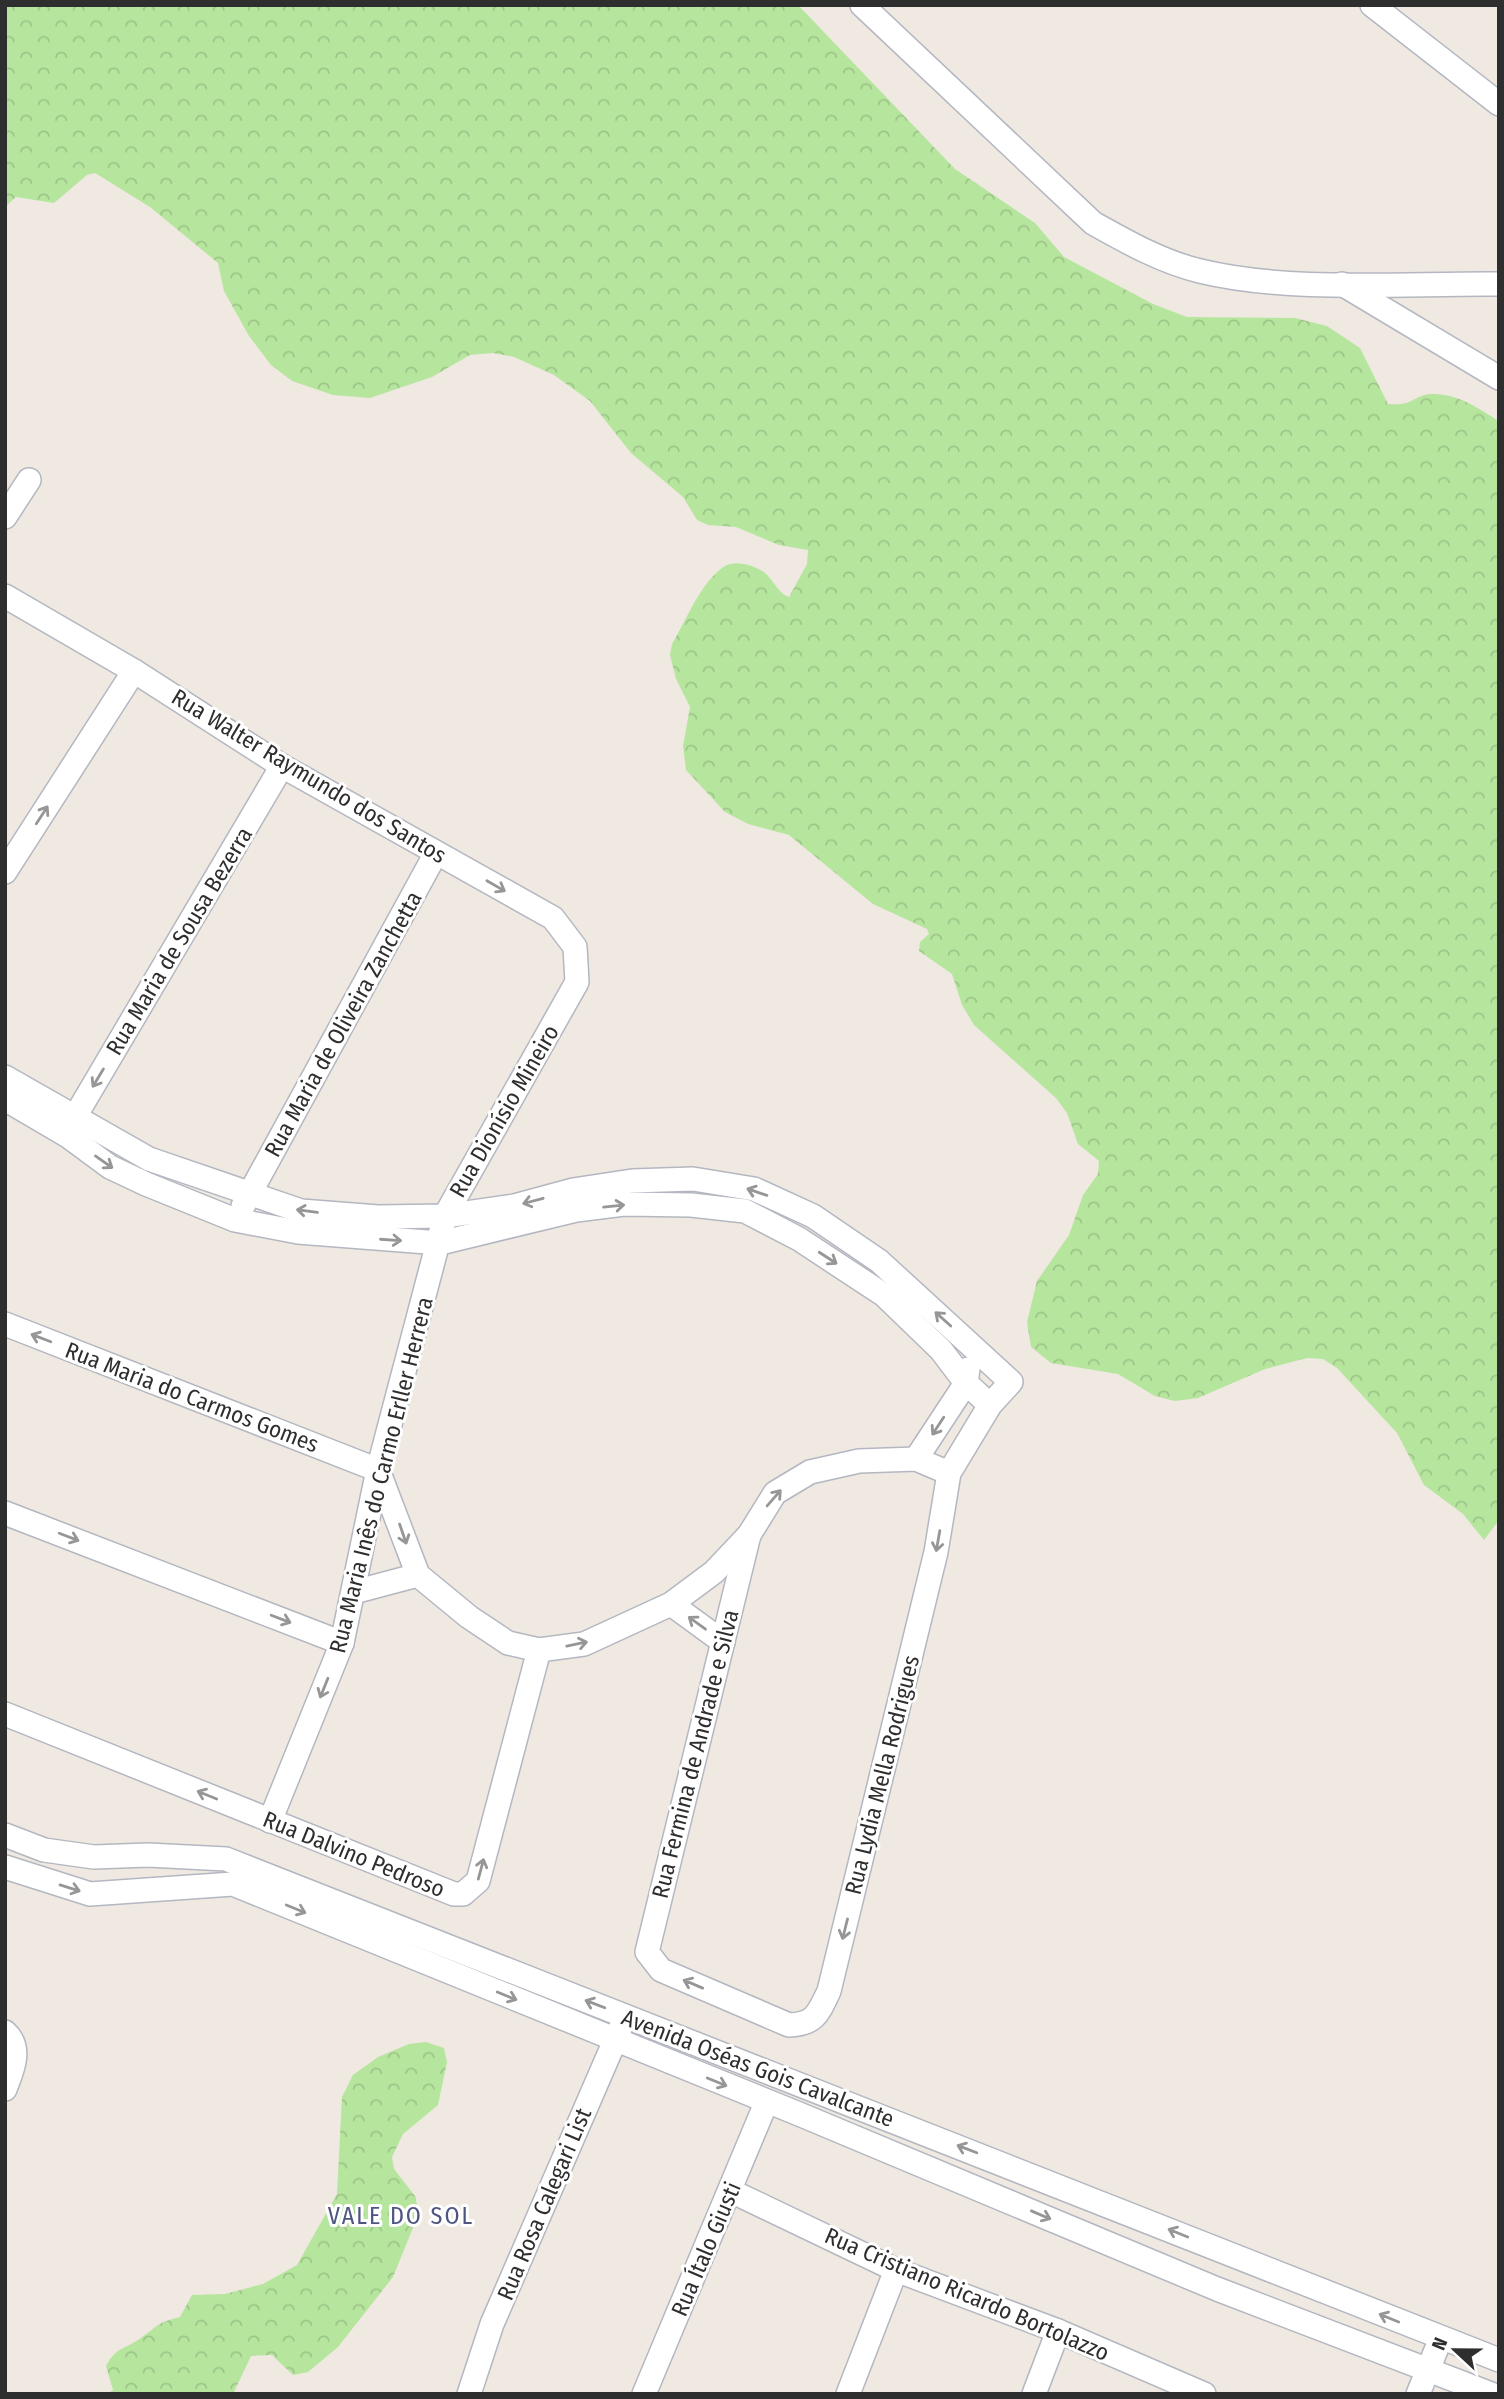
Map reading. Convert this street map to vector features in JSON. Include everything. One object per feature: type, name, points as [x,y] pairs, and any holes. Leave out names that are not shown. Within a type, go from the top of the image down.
[{"type":"street","points":[[862,5],[1093,223],[1136,248],[1198,271],[1293,283],[1499,284]]},
{"type":"street","points":[[1372,5],[1499,104]]},
{"type":"street","points":[[1341,283],[1499,378]]},
{"type":"street","points":[[5,517],[29,480]]},
{"type":"street","name":"Rua Walter Raymundo dos Santos","points":[[5,596],[134,671],[282,766],[553,918],[575,947],[577,982]]},
{"type":"street","points":[[5,872],[134,671]]},
{"type":"street","name":"Rua Maria de Sousa Bezerra","points":[[72,1126],[282,766]]},
{"type":"street","name":"Rua Maria de Oliveira Zanchetta","points":[[235,1220],[436,853]]},
{"type":"street","name":"Rua Dionísio Mineiro","points":[[440,1243],[445,1216],[577,982]]},
{"type":"street","points":[[5,1077],[72,1126],[110,1167],[235,1220],[298,1232],[440,1243],[576,1210],[624,1205],[691,1205],[745,1211],[799,1239],[884,1296],[941,1350],[966,1383],[990,1405]]},
{"type":"street","points":[[5,1099],[149,1159],[301,1211],[378,1217],[445,1216],[514,1206],[573,1190],[632,1181],[692,1179],[754,1189],[813,1216],[879,1261],[972,1346],[966,1383],[916,1459]]},
{"type":"street","name":"Rua Maria Inês do Carmo Erller Herrera","points":[[270,1821],[342,1643],[378,1470],[440,1243]]},
{"type":"street","name":"Rua Maria do Carmos Gomes","points":[[5,1324],[378,1470]]},
{"type":"street","name":"Rua Lydia Mella Rodrigues","points":[[661,1970],[789,2025],[805,2024],[818,2014],[829,1991],[873,1814],[936,1552],[949,1473],[990,1405],[1010,1382],[972,1346]]},
{"type":"street","points":[[378,1470],[418,1575],[469,1617],[508,1643],[539,1650],[584,1644],[671,1604],[714,1572],[749,1535],[775,1493],[810,1472],[859,1461],[916,1459],[949,1473]]},
{"type":"street","points":[[5,1513],[342,1643]]},
{"type":"street","name":"Rua Fermina de Andrade e Silva","points":[[661,1970],[647,1952],[749,1535]]},
{"type":"street","points":[[354,1592],[418,1575]]},
{"type":"street","points":[[671,1604],[723,1642]]},
{"type":"street","name":"Rua Dalvino Pedroso","points":[[5,1714],[454,1894],[463,1894],[478,1881],[539,1650]]},
{"type":"street","name":"Avenida Oséas Gois Cavalcante","points":[[5,1835],[44,1850],[94,1857],[226,1859],[1499,2360]]},
{"type":"street","name":"Avenida Oséas Gois Cavalcante","points":[[5,1867],[90,1894],[233,1884],[1217,2289],[1491,2394]]},
{"type":"street","name":"Rua Rosa Calegari List","points":[[469,2394],[492,2324],[625,2016]]},
{"type":"street","points":[[5,2089],[16,2054],[8,2035]]},
{"type":"street","name":"Rua Ítalo Giusti","points":[[644,2394],[766,2103]]},
{"type":"street","name":"Rua Cristiano Ricardo Bortolazzo","points":[[731,2191],[896,2270],[1058,2331],[1204,2394]]},
{"type":"street","points":[[848,2394],[896,2270]]},
{"type":"street","points":[[1034,2394],[1058,2331]]},
{"type":"street","points":[[1418,2394],[1441,2338]]},
{"type":"green space","points":[[5,5],[798,5],[955,169],[1035,223],[1064,257],[1153,304],[1187,317],[1295,318],[1327,326],[1360,348],[1388,404],[1402,404],[1425,395],[1441,394],[1467,402],[1499,421],[1499,1520],[1484,1540],[1463,1514],[1424,1485],[1397,1433],[1337,1368],[1323,1359],[1307,1358],[1265,1369],[1198,1398],[1175,1401],[1155,1396],[1118,1374],[1051,1363],[1031,1347],[1027,1322],[1037,1281],[1069,1235],[1083,1195],[1098,1174],[1099,1161],[1078,1144],[1067,1113],[1056,1098],[974,1025],[962,1005],[952,974],[919,951],[920,942],[929,934],[927,929],[873,904],[789,835],[748,824],[725,812],[686,770],[683,746],[690,707],[676,679],[670,655],[672,644],[695,602],[716,573],[733,563],[749,565],[762,571],[789,597],[807,564],[808,550],[779,545],[736,527],[708,525],[697,520],[683,497],[631,453],[590,401],[554,375],[514,357],[493,353],[470,355],[432,377],[370,398],[333,395],[292,381],[271,365],[249,336],[224,291],[218,263],[150,207],[95,173],[87,175],[54,203],[16,197],[5,207]]},
{"type":"green space","points":[[426,2042],[444,2048],[447,2062],[438,2105],[403,2134],[392,2157],[394,2169],[415,2196],[419,2213],[393,2277],[338,2347],[308,2372],[293,2375],[272,2355],[251,2356],[233,2394],[107,2394],[113,2390],[106,2366],[114,2355],[158,2325],[180,2317],[192,2295],[225,2294],[263,2284],[297,2265],[337,2194],[342,2097],[353,2075],[378,2057],[409,2044]]},
{"type":"district","name":"VALE DO SOL","points":[[401,2216]]}]
